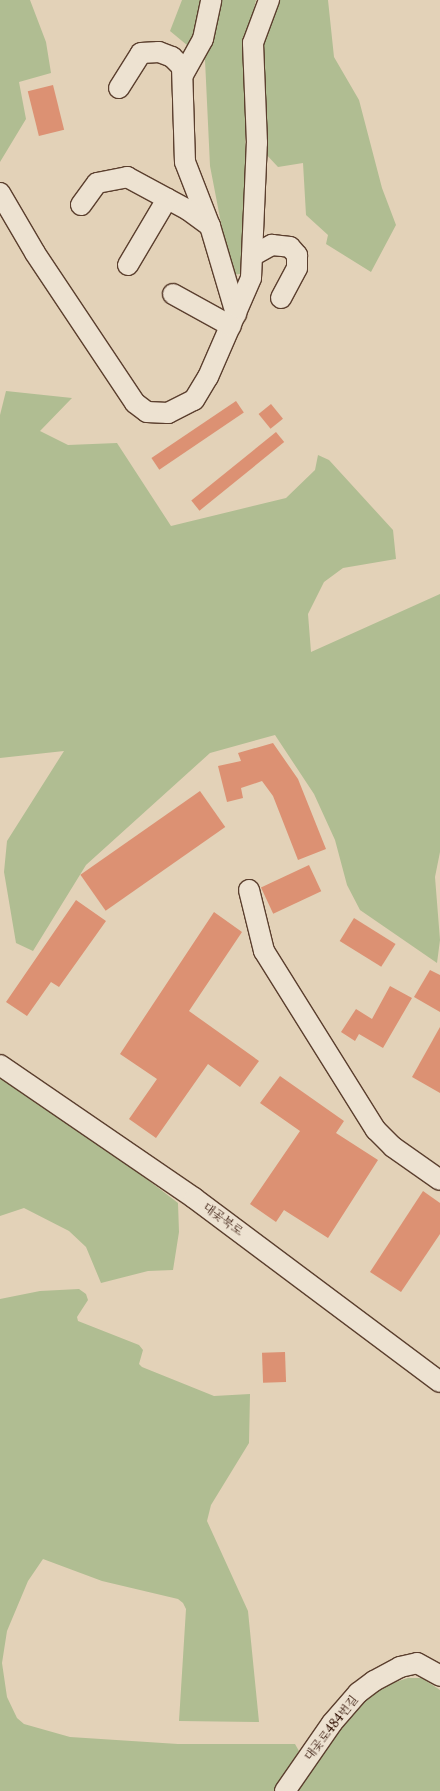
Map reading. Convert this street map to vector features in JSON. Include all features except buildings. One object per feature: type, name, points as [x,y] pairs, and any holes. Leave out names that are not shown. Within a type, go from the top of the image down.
[{"type":"street","points":[[183,75],[202,39],[211,0]]},
{"type":"street","points":[[0,193],[35,253],[135,403],[147,412],[168,413],[194,400],[251,278],[257,143],[253,43],[269,0]]},
{"type":"street","points":[[119,88],[141,53],[159,52],[172,57],[182,67],[185,162],[210,226],[233,320]]},
{"type":"street","points":[[81,205],[97,184],[114,178],[127,178],[167,199],[210,226]]},
{"type":"street","points":[[128,265],[167,199]]},
{"type":"street","points":[[252,256],[272,245],[290,247],[297,255],[297,268],[281,298]]},
{"type":"street","points":[[173,294],[233,320]]},
{"type":"street","points":[[249,890],[264,950],[376,1130],[393,1148],[440,1180]]},
{"type":"street","name":"대곶북로","points":[[0,1065],[202,1204],[439,1383]]},
{"type":"street","name":"대곶로484번길","points":[[285,1791],[332,1723],[358,1693],[374,1681],[400,1667],[417,1663],[440,1676]]},
{"type":"green space","points":[[0,0],[30,0],[46,42],[51,73],[19,82],[26,119],[0,162]]},
{"type":"green space","points":[[182,0],[256,0],[246,43],[245,219],[240,274],[231,275],[210,166],[205,60],[170,31]]},
{"type":"green space","points":[[278,0],[328,0],[334,57],[359,100],[382,188],[396,225],[371,272],[326,244],[328,235],[306,215],[303,163],[278,167],[264,152],[261,40]]},
{"type":"green space","points":[[6,391],[72,398],[40,431],[68,445],[117,443],[171,526],[286,498],[315,470],[318,455],[329,460],[393,530],[396,559],[343,568],[324,582],[308,614],[311,652],[440,594],[440,852],[435,877],[440,940],[437,963],[360,910],[347,885],[335,840],[314,794],[275,735],[210,753],[86,865],[33,951],[16,943],[4,872],[7,841],[64,751],[0,758],[0,415]]},
{"type":"green space","points":[[0,1066],[178,1203],[179,1232],[173,1270],[148,1271],[101,1283],[86,1247],[69,1231],[24,1208],[0,1216]]},
{"type":"green space","points":[[79,1289],[86,1294],[88,1300],[77,1317],[78,1321],[139,1345],[143,1350],[139,1364],[142,1367],[214,1396],[250,1394],[249,1443],[211,1505],[207,1521],[248,1611],[259,1722],[179,1721],[186,1609],[178,1599],[102,1581],[43,1559],[28,1581],[7,1631],[2,1663],[7,1697],[17,1718],[24,1724],[70,1737],[178,1744],[295,1744],[299,1751],[274,1791],[0,1791],[0,1299],[40,1291]]},
{"type":"green space","points":[[408,1678],[422,1678],[440,1690],[440,1791],[291,1791],[361,1698],[380,1687]]}]
